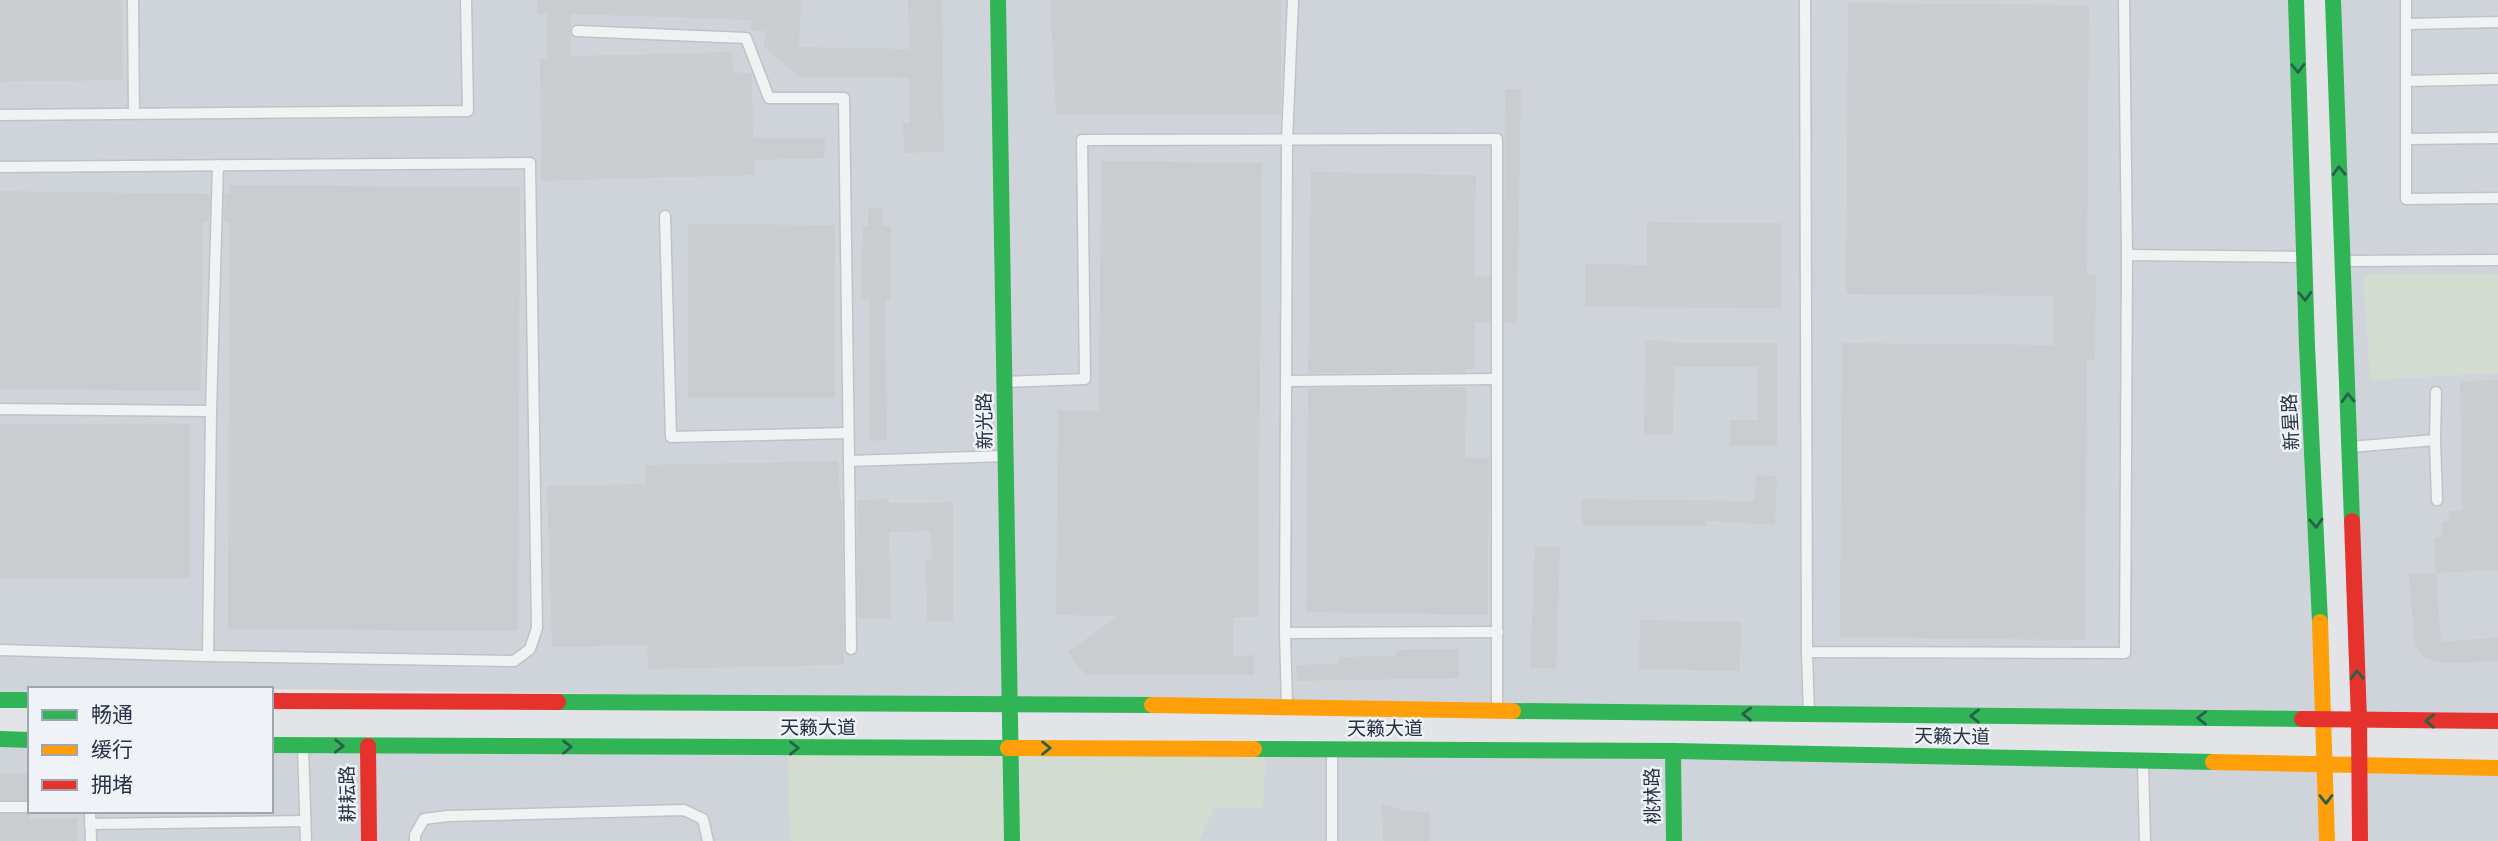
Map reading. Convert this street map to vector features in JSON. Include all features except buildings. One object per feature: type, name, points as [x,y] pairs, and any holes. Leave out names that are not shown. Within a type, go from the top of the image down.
[{"type":"main road","name":"新光路","points":[[998,0],[1012,841]]},
{"type":"main road","name":"新星路","points":[[2296,0],[2304,257],[2325,719],[2327,841]]},
{"type":"main road","points":[[2333,0],[2359,720],[2360,841]]},
{"type":"main road","points":[[0,699],[28,700]]},
{"type":"main road","name":"天籁大道","points":[[273,701],[1287,706],[1497,711],[2498,721]]},
{"type":"main road","points":[[0,739],[28,740]]},
{"type":"main road","name":"天籁大道","points":[[273,745],[1673,751],[2498,768]]},
{"type":"main road","name":"耕耘路","points":[[368,747],[369,841]]},
{"type":"main road","name":"桃林路","points":[[1673,751],[1674,841]]},
{"type":"lane","points":[[133,0],[134,114]]},
{"type":"lane","points":[[0,115],[468,111],[466,0]]},
{"type":"lane","points":[[1287,706],[1287,140],[1293,0]]},
{"type":"lane","points":[[1805,0],[1809,714]]},
{"type":"lane","points":[[1807,652],[2125,653],[2127,255],[2124,0]]},
{"type":"lane","points":[[2406,0],[2406,199],[2498,198]]},
{"type":"lane","points":[[2406,23],[2498,22]]},
{"type":"lane","points":[[577,31],[746,38],[769,98],[844,99],[851,649]]},
{"type":"lane","points":[[2406,81],[2498,79]]},
{"type":"lane","points":[[2406,139],[2498,138]]},
{"type":"lane","points":[[1004,382],[1085,379],[1082,140],[1497,139],[1497,711]]},
{"type":"lane","points":[[0,167],[530,163],[537,628],[530,649],[514,661],[0,650]]},
{"type":"lane","points":[[208,656],[218,165]]},
{"type":"lane","points":[[665,216],[671,437],[848,433]]},
{"type":"lane","points":[[2127,255],[2304,257]]},
{"type":"lane","points":[[2343,261],[2498,260]]},
{"type":"lane","points":[[1286,381],[1497,379]]},
{"type":"lane","points":[[2436,392],[2437,499]]},
{"type":"lane","points":[[0,409],[211,411]]},
{"type":"lane","points":[[2349,447],[2435,440]]},
{"type":"lane","points":[[849,461],[1006,456]]},
{"type":"lane","points":[[1285,633],[1498,632]]},
{"type":"lane","points":[[303,745],[306,841]]},
{"type":"lane","points":[[1332,749],[1332,841]]},
{"type":"lane","points":[[2143,762],[2145,841]]},
{"type":"lane","points":[[0,807],[28,807]]},
{"type":"lane","points":[[415,841],[415,835],[424,819],[448,816],[684,810],[703,820],[708,841]]},
{"type":"lane","points":[[90,813],[91,841]]},
{"type":"lane","points":[[90,824],[305,821]]},
{"type":"shaded area","points":[[0,0],[2299,0],[2325,719],[273,687],[28,687],[28,690],[0,700]]},
{"type":"shaded area","points":[[2333,0],[2498,0],[2498,721],[2359,720]]},
{"type":"shaded area","points":[[2363,274],[2498,274],[2498,373],[2370,380]]},
{"type":"shaded area","points":[[0,739],[28,740],[28,813],[273,813],[273,745],[2325,766],[2327,841],[0,841]]},
{"type":"shaded area","points":[[788,748],[1266,749],[1263,808],[1214,808],[1199,841],[790,841]]},
{"type":"shaded area","points":[[2358,767],[2498,768],[2498,841],[2360,841]]},
{"type":"traffic: fast","points":[[998,0],[1012,841]]},
{"type":"traffic: fast","points":[[2296,0],[2307,346],[2320,622]]},
{"type":"traffic: fast","points":[[2333,0],[2352,521]]},
{"type":"traffic: fast","points":[[0,700],[28,700]]},
{"type":"traffic: fast","points":[[558,702],[1152,705]]},
{"type":"traffic: fast","points":[[1513,711],[2302,719]]},
{"type":"traffic: fast","points":[[0,739],[28,740]]},
{"type":"traffic: fast","points":[[273,745],[1008,748]]},
{"type":"traffic: fast","points":[[1254,749],[1673,751],[2213,762]]},
{"type":"traffic: fast","points":[[1673,751],[1674,841]]},
{"type":"traffic: slow","points":[[2320,622],[2327,841]]},
{"type":"traffic: slow","points":[[1152,705],[1513,711]]},
{"type":"traffic: slow","points":[[1008,748],[1254,749]]},
{"type":"traffic: slow","points":[[2213,762],[2498,768]]},
{"type":"traffic: jam","points":[[2352,521],[2360,841]]},
{"type":"traffic: jam","points":[[273,701],[558,702]]},
{"type":"traffic: jam","points":[[2302,719],[2498,721]]},
{"type":"traffic: jam","points":[[368,746],[369,841]]}]
